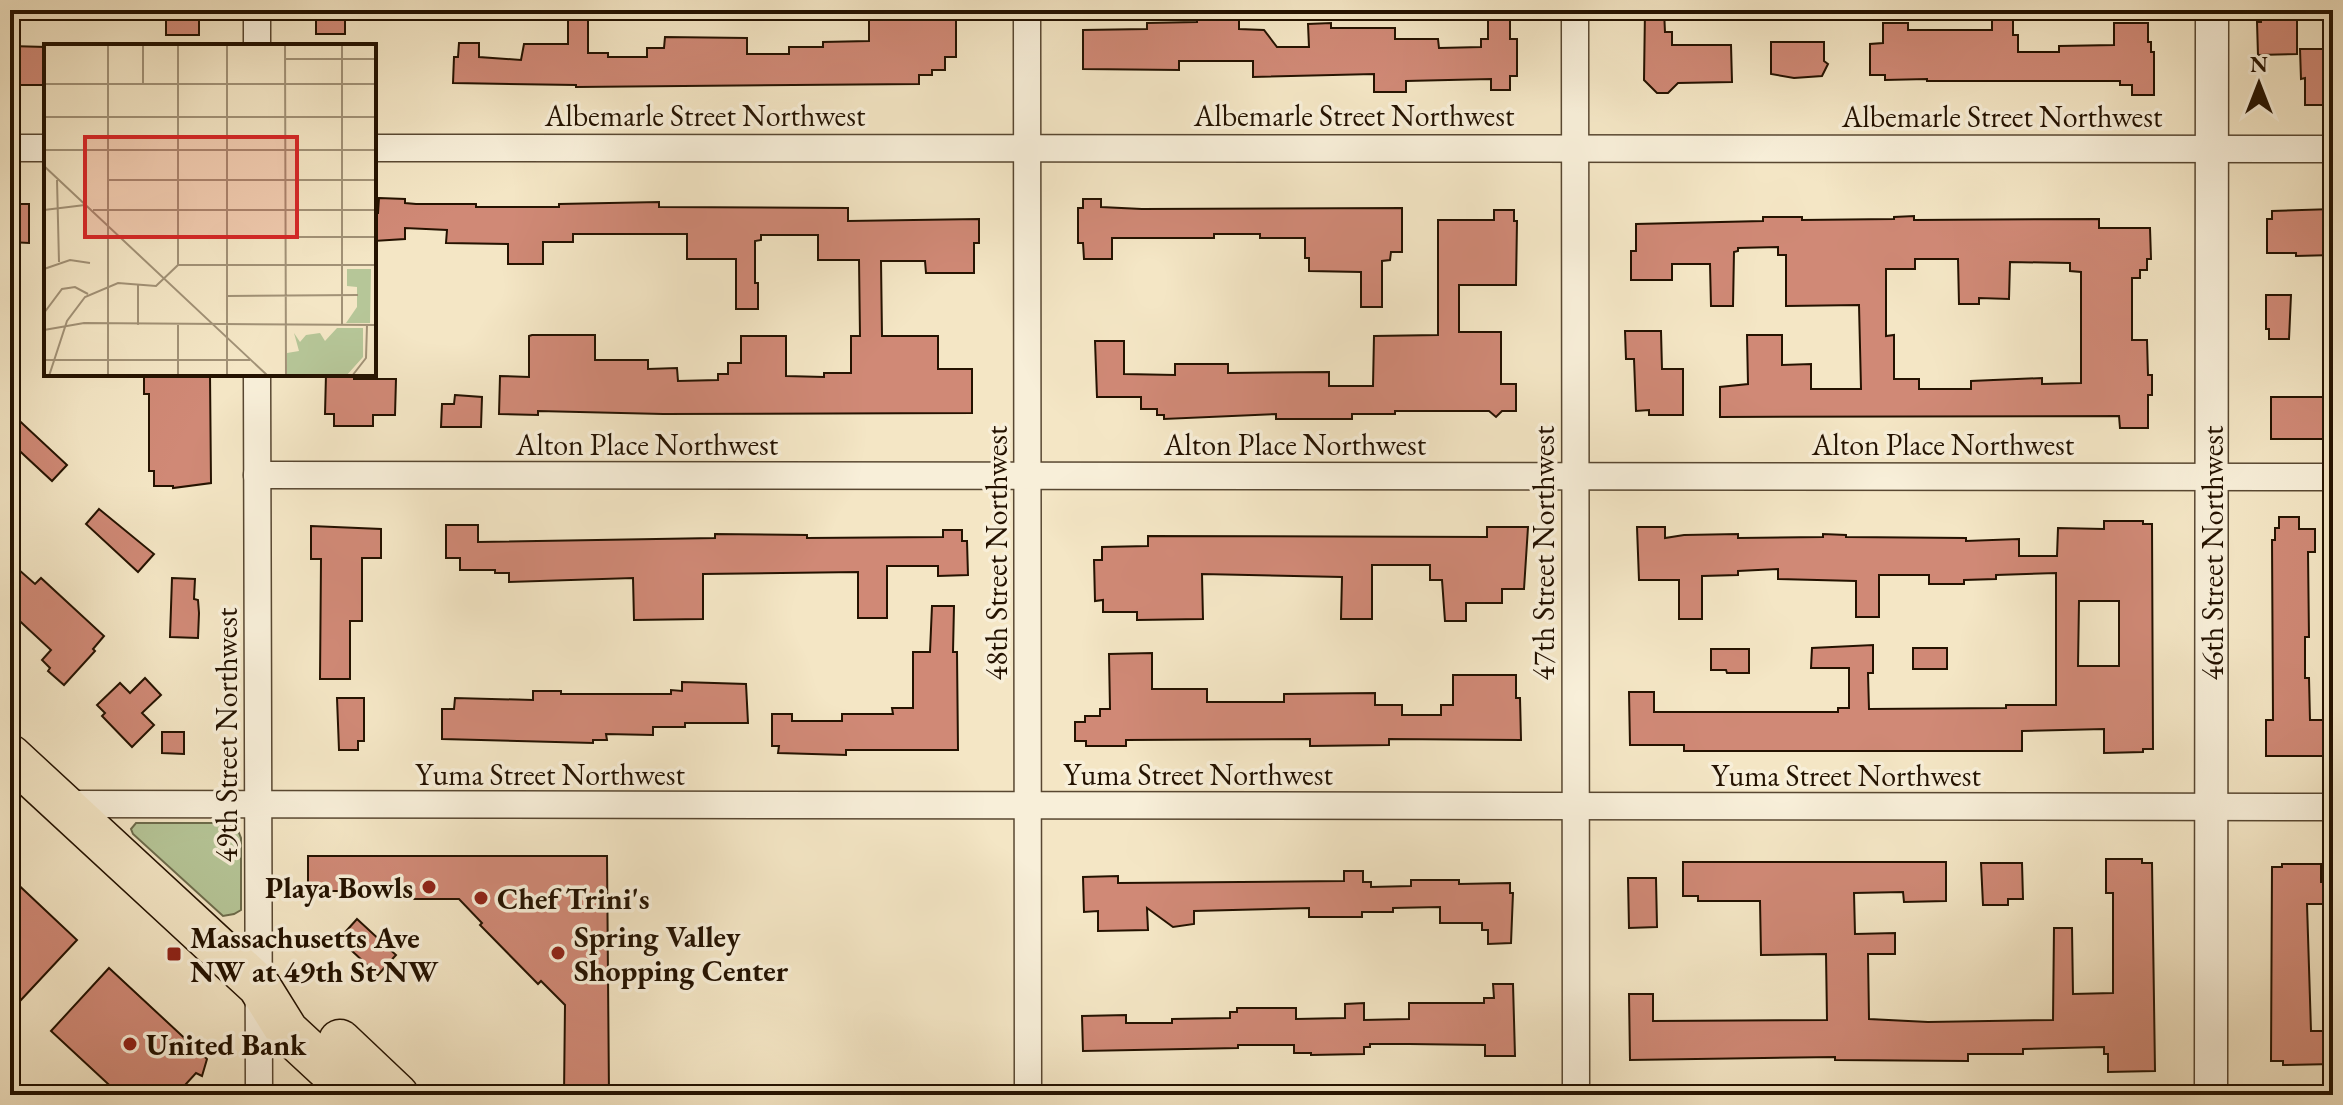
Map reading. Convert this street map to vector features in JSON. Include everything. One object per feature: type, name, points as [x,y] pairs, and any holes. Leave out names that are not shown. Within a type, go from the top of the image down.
[{"type":"main road","points":[[10,756],[259,986],[287,1031],[356,1095]]},
{"type":"main road","points":[[259,986],[289,993],[397,1095]]},
{"type":"street","points":[[257,10],[257,44]]},
{"type":"street","name":"48th Street Northwest","points":[[1027,10],[1028,1095]]},
{"type":"street","name":"47th Street Northwest","points":[[1575,10],[1576,1095]]},
{"type":"street","name":"46th Street Northwest","points":[[2211,1095],[2212,10]]},
{"type":"street","points":[[10,148],[44,148]]},
{"type":"street","name":"Albemarle Street Northwest","points":[[376,148],[2333,149]]},
{"type":"street","name":"49th Street Northwest","points":[[257,376],[259,1095]]},
{"type":"street","name":"Alton Place Northwest","points":[[257,475],[2333,477]]},
{"type":"street","name":"Yuma Street Northwest","points":[[63,804],[2333,807]]},
{"type":"green space","points":[[136,823],[226,823],[237,828],[241,838],[241,910],[223,916],[133,834],[131,829]]},
{"type":"building","points":[[166,10],[199,10],[199,35],[166,35]]},
{"type":"building","points":[[316,10],[345,10],[345,34],[316,34]]},
{"type":"building","points":[[568,10],[588,10],[588,53],[608,53],[608,57],[647,57],[647,48],[664,48],[665,37],[747,38],[747,54],[789,54],[789,47],[823,47],[823,42],[869,41],[869,10],[956,10],[956,57],[945,57],[945,70],[932,70],[932,75],[919,75],[919,84],[576,87],[453,83],[454,57],[458,57],[459,43],[479,43],[479,57],[521,60],[524,44],[568,44]]},
{"type":"building","points":[[1645,10],[1664,10],[1665,32],[1672,32],[1672,45],[1731,45],[1732,82],[1678,83],[1668,93],[1657,93],[1644,80]]},
{"type":"building","points":[[2261,10],[2297,10],[2297,54],[2258,55],[2257,22],[2261,22]]},
{"type":"building","points":[[1197,17],[1239,17],[1239,29],[1264,30],[1277,47],[1309,47],[1308,24],[1331,23],[1331,28],[1395,28],[1395,39],[1438,39],[1439,48],[1481,47],[1481,39],[1488,39],[1488,17],[1510,17],[1510,39],[1517,39],[1517,76],[1510,76],[1510,90],[1491,90],[1491,79],[1406,81],[1406,92],[1374,92],[1374,74],[1253,77],[1253,61],[1179,61],[1179,70],[1083,69],[1083,30],[1147,29],[1147,23],[1197,22]]},
{"type":"building","points":[[1992,19],[2013,19],[2013,35],[2018,35],[2018,52],[2059,52],[2059,46],[2114,45],[2114,23],[2148,23],[2148,42],[2151,42],[2151,52],[2154,52],[2154,95],[2132,95],[2132,85],[2120,85],[2120,81],[1885,80],[1885,75],[1870,75],[1870,44],[1883,43],[1883,23],[1908,23],[1908,30],[1992,30]]},
{"type":"building","points":[[1771,42],[1824,42],[1824,61],[1828,64],[1822,76],[1794,78],[1771,74]]},
{"type":"building","points":[[10,46],[44,47],[44,85],[10,85]]},
{"type":"building","points":[[2300,49],[2333,49],[2333,105],[2305,105],[2305,78],[2301,79]]},
{"type":"building","points":[[379,198],[405,199],[405,203],[416,204],[476,204],[476,207],[659,202],[659,207],[848,208],[848,221],[979,219],[979,243],[974,243],[974,273],[926,273],[925,261],[881,261],[882,336],[938,336],[938,369],[972,369],[972,413],[663,414],[538,411],[538,415],[499,414],[500,376],[529,377],[529,336],[532,335],[595,335],[595,360],[648,360],[648,369],[677,368],[678,381],[718,380],[718,374],[728,374],[728,363],[741,363],[741,336],[786,336],[786,376],[824,377],[824,373],[851,373],[851,336],[860,336],[859,260],[818,260],[818,235],[761,235],[761,240],[755,241],[758,309],[736,309],[736,259],[687,259],[687,234],[573,234],[573,242],[543,242],[543,264],[508,264],[508,244],[446,243],[447,230],[405,228],[405,239],[376,241]]},
{"type":"building","points":[[1083,199],[1101,199],[1101,207],[1142,209],[1402,208],[1402,252],[1391,252],[1390,260],[1382,261],[1382,307],[1361,307],[1361,272],[1309,271],[1309,258],[1305,258],[1305,238],[1214,234],[1214,238],[1112,238],[1112,259],[1084,259],[1083,243],[1078,243],[1078,208],[1083,208]]},
{"type":"building","points":[[10,204],[29,204],[29,243],[10,242]]},
{"type":"building","points":[[2333,209],[2333,255],[2267,253],[2267,219],[2272,219],[2272,211]]},
{"type":"building","points":[[1494,210],[1514,210],[1514,221],[1517,221],[1516,285],[1459,285],[1459,332],[1501,332],[1501,384],[1516,384],[1516,411],[1502,411],[1496,417],[1489,411],[1395,411],[1395,414],[1352,414],[1352,419],[1276,419],[1276,414],[1164,419],[1164,415],[1157,415],[1157,409],[1141,409],[1141,397],[1097,397],[1095,341],[1124,341],[1124,374],[1175,375],[1175,364],[1228,364],[1228,373],[1329,372],[1329,386],[1373,386],[1374,336],[1438,335],[1438,220],[1494,220]]},
{"type":"building","points":[[1914,216],[1914,220],[2099,219],[2099,228],[2150,228],[2151,259],[2147,259],[2147,270],[2140,270],[2140,278],[2132,278],[2132,340],[2147,340],[2148,375],[2152,375],[2152,395],[2148,395],[2148,428],[2120,428],[2119,416],[1720,417],[1720,387],[1748,384],[1747,335],[1782,335],[1782,365],[1811,364],[1811,389],[1861,389],[1859,305],[1786,306],[1786,255],[1778,255],[1778,247],[1738,248],[1734,252],[1733,306],[1711,306],[1710,264],[1672,264],[1672,280],[1631,280],[1631,251],[1636,251],[1636,224],[1763,221],[1763,217],[1802,217],[1802,220]],"holes":[[[1915,259],[1958,259],[1959,304],[1979,304],[1979,298],[2009,299],[2010,262],[2070,263],[2070,271],[2081,272],[2081,383],[2042,384],[2042,378],[1971,381],[1971,389],[1919,389],[1919,379],[1894,379],[1894,335],[1886,336],[1886,269],[1915,269]]]},
{"type":"building","points":[[2266,295],[2291,295],[2289,339],[2269,339]]},
{"type":"building","points":[[1625,331],[1661,331],[1662,369],[1683,369],[1683,415],[1649,415],[1649,410],[1636,411],[1634,359],[1626,359]]},
{"type":"building","points":[[144,376],[210,376],[211,483],[173,488],[154,486],[154,471],[149,471],[149,394],[144,394]]},
{"type":"building","points":[[326,376],[396,379],[395,415],[373,415],[373,426],[334,426],[334,414],[325,414]]},
{"type":"building","points":[[455,395],[482,397],[481,427],[441,427],[442,404],[454,404]]},
{"type":"building","points":[[2271,397],[2333,397],[2333,439],[2271,439]]},
{"type":"building","points":[[10,412],[67,465],[52,481],[10,442]]},
{"type":"building","points":[[99,509],[154,554],[138,572],[86,524]]},
{"type":"building","points":[[2279,517],[2299,517],[2299,529],[2315,529],[2315,552],[2308,552],[2309,637],[2305,637],[2305,678],[2309,678],[2310,720],[2327,720],[2328,756],[2266,756],[2266,720],[2273,720],[2272,540],[2275,540],[2275,528],[2279,528]]},
{"type":"building","points":[[2104,521],[2143,521],[2143,524],[2152,524],[2153,749],[2104,753],[2104,729],[2022,731],[2022,751],[1684,751],[1684,745],[1630,745],[1629,692],[1654,692],[1654,712],[1838,712],[1838,708],[1849,708],[1849,668],[1811,668],[1812,648],[1873,645],[1873,673],[1868,673],[1869,709],[2056,705],[2056,573],[1996,575],[1996,579],[1964,580],[1964,584],[1929,584],[1929,575],[1879,575],[1879,617],[1856,617],[1856,581],[1778,579],[1778,569],[1738,571],[1738,575],[1702,576],[1702,619],[1679,619],[1679,580],[1639,580],[1637,527],[1665,527],[1665,538],[1738,534],[1738,538],[1823,537],[1823,534],[1966,538],[1966,541],[2019,539],[2019,556],[2057,556],[2058,528],[2104,529]],"holes":[[[2079,601],[2119,601],[2119,666],[2078,666]]]},
{"type":"building","points":[[446,525],[478,525],[478,542],[715,538],[715,534],[807,535],[807,538],[943,537],[943,530],[962,530],[962,541],[967,541],[968,575],[938,576],[938,566],[887,566],[887,618],[858,618],[858,572],[703,574],[703,619],[634,620],[633,578],[509,582],[509,573],[460,570],[460,558],[446,558]]},
{"type":"building","points":[[311,526],[381,529],[381,558],[362,558],[362,621],[350,621],[350,679],[320,679],[321,559],[311,559]]},
{"type":"building","points":[[1487,527],[1528,527],[1524,589],[1502,589],[1502,603],[1466,603],[1466,621],[1445,621],[1442,580],[1430,580],[1430,565],[1372,565],[1372,619],[1341,619],[1342,577],[1202,574],[1203,619],[1137,620],[1137,612],[1103,612],[1103,600],[1095,601],[1094,560],[1102,560],[1102,547],[1148,546],[1148,536],[1487,537]]},
{"type":"building","points":[[10,562],[35,584],[41,578],[104,636],[93,649],[95,651],[64,685],[48,671],[50,668],[42,660],[51,650],[10,612]]},
{"type":"building","points":[[172,578],[195,579],[198,638],[170,637]]},
{"type":"building","points":[[932,606],[954,606],[958,750],[846,750],[846,755],[778,753],[779,746],[772,746],[772,714],[792,714],[792,721],[842,721],[842,714],[893,714],[892,708],[913,708],[913,652],[930,652]]},
{"type":"building","points":[[1913,648],[1947,648],[1947,669],[1913,669]]},
{"type":"building","points":[[1711,649],[1749,649],[1749,673],[1711,670]]},
{"type":"building","points":[[1152,653],[1152,689],[1207,689],[1207,702],[1284,702],[1284,694],[1375,693],[1375,705],[1402,705],[1402,715],[1441,715],[1441,705],[1453,705],[1453,675],[1516,675],[1521,740],[1389,739],[1389,745],[1310,746],[1310,739],[1126,740],[1126,746],[1086,746],[1086,741],[1075,741],[1075,722],[1085,722],[1085,716],[1100,716],[1100,709],[1110,709],[1109,654]]},
{"type":"building","points":[[145,678],[161,695],[142,713],[154,725],[132,747],[102,716],[105,713],[97,705],[120,683],[130,693]]},
{"type":"building","points":[[682,682],[746,684],[748,723],[685,723],[685,727],[653,727],[653,735],[606,734],[607,740],[593,740],[593,743],[442,739],[442,709],[454,709],[455,698],[533,700],[533,691],[671,694],[671,690],[682,691]]},
{"type":"building","points":[[337,698],[364,698],[364,741],[358,741],[358,750],[339,750]]},
{"type":"building","points":[[162,732],[184,732],[184,754],[162,753]]},
{"type":"building","name":"Spring Valley Shopping Center","points":[[308,856],[607,856],[609,1095],[564,1095],[565,1005],[541,981],[538,984],[459,899],[411,899],[411,891],[308,891]]},
{"type":"building","points":[[2106,859],[2142,859],[2142,863],[2152,863],[2155,1071],[2108,1072],[2108,1054],[2104,1054],[2104,1047],[2023,1049],[2023,1054],[1968,1054],[1968,1061],[1835,1060],[1835,1057],[1630,1060],[1629,994],[1653,994],[1653,1021],[1827,1020],[1826,954],[1761,955],[1760,901],[1698,901],[1698,896],[1683,896],[1683,862],[1946,862],[1946,901],[1904,902],[1903,892],[1854,893],[1855,934],[1895,933],[1895,954],[1868,954],[1869,1019],[1928,1022],[2053,1020],[2054,928],[2072,928],[2073,994],[2113,993],[2113,893],[2106,893]]},
{"type":"building","points":[[1981,863],[2022,863],[2023,899],[2008,899],[2008,905],[1983,905]]},
{"type":"building","points":[[2282,864],[2321,864],[2321,882],[2333,882],[2333,904],[2307,904],[2311,1031],[2333,1031],[2333,1064],[2283,1065],[2283,1061],[2271,1061],[2272,867],[2282,867]]},
{"type":"building","points":[[1344,871],[1363,871],[1363,882],[1371,882],[1371,887],[1411,886],[1411,880],[1459,880],[1459,884],[1510,883],[1510,893],[1513,893],[1511,943],[1488,944],[1488,930],[1482,930],[1482,923],[1440,923],[1440,907],[1393,908],[1393,912],[1362,912],[1362,917],[1309,917],[1309,908],[1194,911],[1194,924],[1173,927],[1147,908],[1148,930],[1098,931],[1098,911],[1084,912],[1083,877],[1118,876],[1118,883],[1344,881]]},
{"type":"building","points":[[10,877],[77,940],[20,1001],[10,992]]},
{"type":"building","points":[[1628,878],[1656,878],[1657,927],[1629,928]]},
{"type":"building","points":[[357,919],[396,955],[378,975],[339,939]]},
{"type":"building","points":[[109,968],[207,1059],[202,1076],[196,1073],[176,1095],[120,1095],[51,1031]]},
{"type":"building","points":[[1493,984],[1513,984],[1515,1056],[1485,1056],[1485,1045],[1409,1044],[1370,1044],[1370,1047],[1364,1047],[1364,1054],[1294,1053],[1294,1045],[1083,1051],[1082,1016],[1126,1015],[1126,1023],[1172,1023],[1172,1019],[1230,1018],[1230,1012],[1237,1012],[1237,1008],[1296,1008],[1296,1019],[1345,1018],[1345,1004],[1364,1003],[1364,1020],[1409,1019],[1409,1003],[1484,1003],[1484,998],[1494,998]]},
{"type":"place","name":"Playa Bowls","points":[[429,887]]},
{"type":"place","name":"Chef Trini's","points":[[481,898]]},
{"type":"place","name":"Spring Valley Shopping Center","points":[[558,953]]},
{"type":"place","name":"Massachusetts Ave NW at 49th St NW","points":[[174,954]]},
{"type":"place","name":"United Bank","points":[[130,1044]]}]
